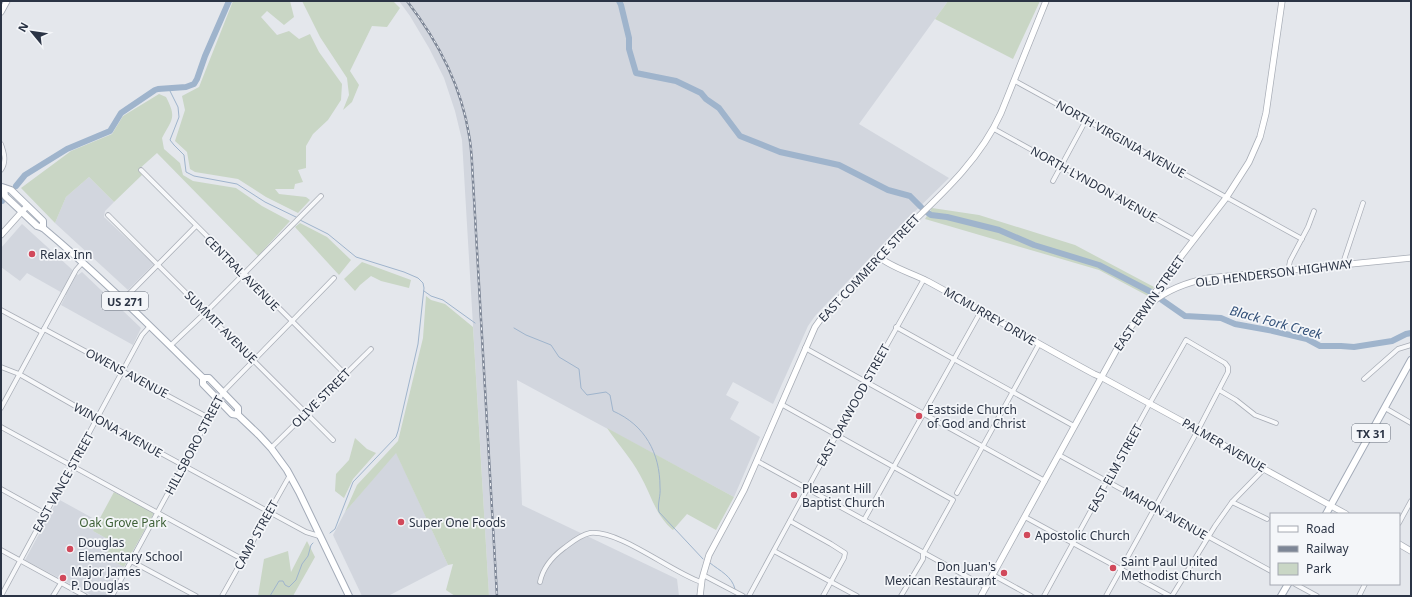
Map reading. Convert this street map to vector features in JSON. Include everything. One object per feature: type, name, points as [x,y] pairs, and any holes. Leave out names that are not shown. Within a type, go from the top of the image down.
[{"type":"main road","name":"US 271","points":[[2,187],[11,190],[42,221],[43,228]]},
{"type":"main road","name":"US 271","points":[[2,187],[5,196],[37,226],[43,228],[124,299],[203,378],[209,378],[238,408],[238,415]]},
{"type":"main road","name":"TX 31","points":[[1327,513],[1411,360]]},
{"type":"main road","name":"US 271","points":[[203,378],[203,384],[232,414],[238,415],[271,448],[290,475],[349,596]]},
{"type":"main road","points":[[1281,596],[1287,585]]},
{"type":"street","points":[[1,12],[7,1]]},
{"type":"street","name":"EAST COMMERCE STREET","points":[[700,596],[701,582],[709,555],[741,498],[812,332],[820,320],[878,256],[967,167],[982,148],[994,129],[1015,81],[1046,1]]},
{"type":"street","name":"EAST ERWIN STREET","points":[[981,596],[1123,338],[1226,198],[1249,162],[1262,130],[1269,97],[1282,1]]},
{"type":"street","name":"NORTH VIRGINIA AVENUE","points":[[1015,81],[1302,239]]},
{"type":"street","points":[[1053,181],[1086,120]]},
{"type":"street","name":"NORTH LYNDON AVENUE","points":[[994,129],[1194,240]]},
{"type":"street","points":[[1,144],[5,158],[1,170]]},
{"type":"street","name":"CENTRAL AVENUE","points":[[141,170],[291,322],[345,374]]},
{"type":"street","points":[[170,346],[206,312],[321,196]]},
{"type":"street","points":[[1343,265],[1363,203]]},
{"type":"street","points":[[1,235],[27,206]]},
{"type":"street","points":[[1288,271],[1290,261],[1302,239],[1314,211]]},
{"type":"street","name":"SUMMIT AVENUE","points":[[108,215],[333,440]]},
{"type":"street","points":[[124,299],[196,226]]},
{"type":"street","name":"MCMURREY DRIVE","points":[[878,256],[888,264],[924,279],[1101,377]]},
{"type":"street","name":"OLD HENDERSON HIGHWAY","points":[[1144,309],[1159,297],[1175,288],[1209,278],[1411,258]]},
{"type":"street","points":[[1,408],[76,270],[83,262]]},
{"type":"street","name":"HILLSBORO STREET","points":[[112,596],[223,392],[334,278]]},
{"type":"street","name":"EAST OAKWOOD STREET","points":[[749,596],[866,381],[924,279]]},
{"type":"street","points":[[1166,280],[1168,286],[1175,288]]},
{"type":"street","name":"OWENS AVENUE","points":[[1,310],[123,371],[209,418]]},
{"type":"street","points":[[864,520],[981,311]]},
{"type":"street","name":"EAST VANCE STREET","points":[[1,596],[98,419],[142,335],[150,326]]},
{"type":"street","points":[[896,327],[1074,426]]},
{"type":"street","name":"EAST ELM STREET","points":[[1044,596],[1186,340],[1225,363],[1229,370],[1219,390]]},
{"type":"street","points":[[957,493],[1039,344]]},
{"type":"street","points":[[1364,379],[1398,349],[1411,345]]},
{"type":"street","points":[[805,348],[1045,481]]},
{"type":"street","name":"OLIVE STREET","points":[[271,448],[371,349]]},
{"type":"street","name":"WINONA AVENUE","points":[[1,367],[19,374],[183,466],[306,532],[319,536]]},
{"type":"street","name":"PALMER AVENUE","points":[[1101,377],[1150,403],[1264,469],[1344,513]]},
{"type":"street","points":[[1106,596],[1219,390],[1236,400],[1255,415],[1276,423]]},
{"type":"street","points":[[781,404],[895,466],[953,500],[923,554],[923,559],[901,596]]},
{"type":"street","points":[[1385,408],[1411,423]]},
{"type":"street","points":[[1,427],[242,559]]},
{"type":"street","name":"MAHON AVENUE","points":[[1059,455],[1270,570]]},
{"type":"street","points":[[757,461],[923,554],[986,587]]},
{"type":"street","points":[[1025,517],[1171,596],[1208,536],[1232,502],[1264,469]]},
{"type":"street","name":"CAMP STREET","points":[[222,596],[290,475]]},
{"type":"street","points":[[1,489],[46,514]]},
{"type":"street","points":[[1400,521],[1411,501]]},
{"type":"street","points":[[1232,502],[1268,520]]},
{"type":"street","points":[[790,521],[840,549],[845,554],[823,596]]},
{"type":"street","points":[[540,582],[545,568],[558,553],[580,537],[594,533],[607,535],[627,543],[690,578],[701,582]]},
{"type":"street","points":[[1400,545],[1411,551]]},
{"type":"street","points":[[1,550],[85,596]]},
{"type":"street","points":[[774,551],[857,596]]},
{"type":"street","points":[[131,561],[196,596]]},
{"type":"street","points":[[703,575],[743,596]]},
{"type":"street","points":[[993,575],[1031,596]]},
{"type":"street","points":[[53,596],[61,583]]},
{"type":"street","points":[[1297,585],[1317,596]]},
{"type":"street","points":[[1358,596],[1364,585]]},
{"type":"shaded area","points":[[399,1],[948,1],[859,124],[949,178],[899,227],[815,316],[808,326],[773,404],[733,382],[726,395],[739,402],[730,419],[760,437],[734,497],[517,380],[522,505],[677,579],[679,596],[489,596],[462,140],[455,111],[444,78],[429,48],[410,16]]},
{"type":"shaded area","points":[[89,177],[114,202],[105,211],[104,217],[154,264],[128,290],[55,223],[66,197]]},
{"type":"shaded area","points":[[22,224],[78,275],[82,272],[141,328],[133,345],[61,305],[66,295],[27,273],[20,281],[1,267],[1,248]]},
{"type":"shaded area","points":[[396,452],[448,565],[388,596],[362,596],[333,535],[345,512]]},
{"type":"shaded area","name":"Douglas Elementary School","points":[[58,499],[98,521],[93,531],[113,542],[105,556],[124,567],[109,596],[93,596],[25,560]]},
{"type":"green space","points":[[233,1],[290,1],[294,17],[284,25],[267,11],[261,17],[277,35],[289,31],[299,39],[310,34],[319,52],[342,84],[341,100],[328,120],[313,134],[306,146],[306,168],[298,170],[303,182],[295,184],[294,189],[275,189],[279,194],[306,197],[310,200],[298,213],[266,197],[238,179],[195,172],[190,169],[187,152],[175,141],[185,110],[182,96],[199,87]]},
{"type":"green space","points":[[302,1],[393,1],[400,8],[387,27],[372,26],[350,71],[359,85],[352,102],[343,110],[349,95],[347,78],[320,37]]},
{"type":"green space","points":[[948,1],[1040,1],[1013,59],[935,19]]},
{"type":"green space","points":[[159,94],[166,97],[172,114],[171,122],[162,138],[164,149],[180,163],[183,175],[193,181],[236,188],[262,206],[290,221],[258,256],[157,153],[138,170],[142,175],[114,202],[89,177],[66,197],[55,223],[21,188],[71,151],[112,134],[123,116]]},
{"type":"green space","points":[[932,208],[979,215],[1075,245],[1154,287],[1148,296],[1099,270],[925,219]]},
{"type":"green space","points":[[300,223],[327,237],[351,260],[339,275],[295,227]]},
{"type":"green space","points":[[362,262],[411,280],[409,288],[381,281],[371,276],[355,291],[344,279]]},
{"type":"green space","points":[[426,296],[431,300],[445,304],[473,327],[489,596],[455,596],[446,590],[453,564],[448,565],[396,453],[345,512],[357,485],[398,441],[423,338]]},
{"type":"green space","points":[[607,428],[734,497],[716,530],[687,514],[673,530],[662,518],[644,482],[629,457]]},
{"type":"green space","points":[[355,438],[367,449],[376,453],[353,479],[344,498],[335,491],[336,474],[349,460]]},
{"type":"green space","name":"Oak Grove Park","points":[[114,492],[154,513],[124,567],[105,556],[113,542],[93,531]]},
{"type":"green space","points":[[307,541],[315,557],[293,596],[258,596],[264,559],[288,551],[291,572]]},
{"type":"waterway","name":"Black Fork Creek","points":[[16,186],[25,175],[67,149],[110,131],[121,113],[155,90],[186,87],[194,84],[229,1]]},
{"type":"waterway","name":"Black Fork Creek","points":[[619,1],[629,38],[629,49],[636,73],[676,81],[701,93],[706,99],[719,108],[740,136],[780,152],[839,165],[888,190],[910,196],[921,207]]},
{"type":"waterway","points":[[169,89],[178,107],[179,117],[170,140],[184,155],[186,172],[194,176],[237,184],[265,202],[298,218]]},
{"type":"waterway","name":"Black Fork Creek","points":[[928,213],[931,215],[947,217],[999,230],[1034,245],[1099,265],[1151,292]]},
{"type":"waterway","points":[[300,220],[328,234],[356,257],[418,278],[423,283],[424,288],[418,344],[396,437],[353,482],[335,529],[330,533]]},
{"type":"waterway","points":[[424,291],[431,296],[443,300],[475,323]]},
{"type":"waterway","name":"Black Fork Creek","points":[[1162,300],[1185,316],[1221,318],[1235,324],[1307,339],[1320,346],[1354,347],[1392,341],[1411,333]]},
{"type":"waterway","points":[[514,328],[526,335],[551,345],[559,357],[579,369],[581,388],[587,395],[606,392],[610,395],[613,411],[634,424],[642,432],[654,452],[657,463],[660,490],[658,506],[659,512],[703,559]]},
{"type":"waterway","points":[[270,596],[279,581],[283,581],[285,585],[289,587],[296,580],[302,564],[308,556],[313,543]]},
{"type":"waterway","points":[[710,563],[728,577],[735,589]]},
{"type":"railway","points":[[407,1],[429,32],[447,64],[460,99],[470,141],[497,596]]},
{"type":"place","name":"Relax Inn","points":[[32,254]]},
{"type":"place","name":"Eastside Church of God and Christ","points":[[919,416]]},
{"type":"place","name":"Pleasant Hill Baptist Church","points":[[794,495]]},
{"type":"place","name":"Super One Foods","points":[[401,522]]},
{"type":"place","name":"Apostolic Church","points":[[1027,535]]},
{"type":"place","name":"Douglas Elementary School","points":[[70,549]]},
{"type":"place","name":"Saint Paul United Methodist Church","points":[[1113,568]]},
{"type":"place","name":"Don Juan's Mexican Restaurant","points":[[1004,573]]},
{"type":"place","name":"Major James P. Douglas","points":[[63,578]]}]
